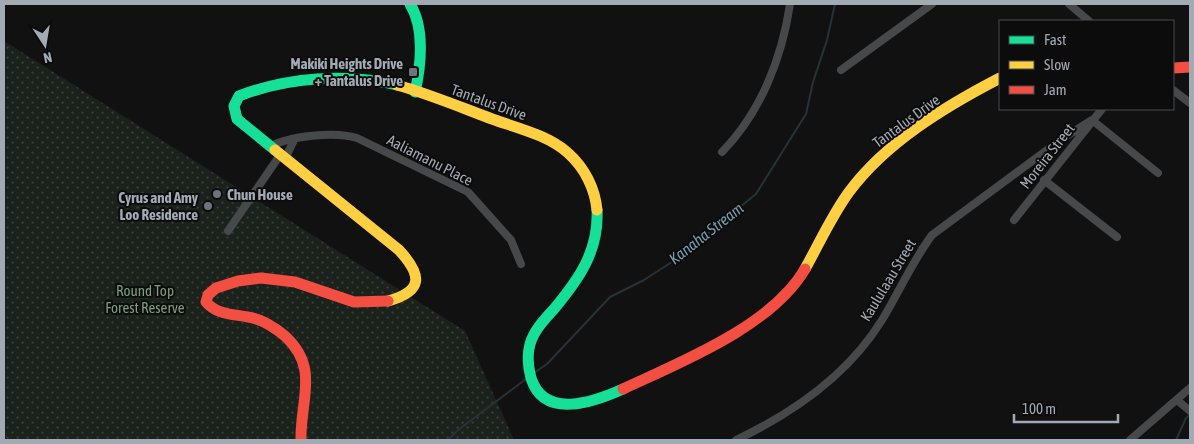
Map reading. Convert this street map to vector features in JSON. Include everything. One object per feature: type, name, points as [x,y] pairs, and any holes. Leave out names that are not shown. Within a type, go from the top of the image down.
[{"type":"street","points":[[410,4],[415,11],[417,20],[419,71],[415,92]]},
{"type":"street","points":[[722,152],[745,122],[767,84],[782,45],[790,4]]},
{"type":"street","points":[[841,70],[932,4]]},
{"type":"street","points":[[1069,4],[1088,20]]},
{"type":"street","points":[[1174,68],[1190,67]]},
{"type":"street","name":"Tantalus Drive","points":[[301,440],[306,378],[304,364],[297,351],[271,325],[256,318],[211,309],[206,302],[208,294],[212,290],[234,282],[272,278],[307,286],[343,301],[386,302],[410,292],[416,286],[418,275],[412,262],[399,250],[237,119],[234,106],[239,96],[274,86],[352,79],[370,80],[415,92],[531,133],[562,148],[585,173],[597,208],[596,244],[578,280],[533,334],[528,356],[530,376],[536,391],[549,401],[572,406],[594,402],[620,392],[715,345],[763,315],[798,281],[848,193],[873,164],[893,146],[967,95],[999,79]]},
{"type":"street","points":[[1174,91],[1190,103]]},
{"type":"street","name":"Moreira Street","points":[[1014,220],[1101,110]]},
{"type":"street","points":[[1092,120],[1158,173]]},
{"type":"street","name":"Kaululaau Street","points":[[736,440],[770,424],[816,392],[852,359],[881,322],[919,252],[932,235],[1062,139],[1092,120]]},
{"type":"street","name":"Aaliamanu Place","points":[[270,146],[282,140],[344,134],[455,185],[468,192],[512,240],[521,264]]},
{"type":"street","points":[[228,231],[294,140]]},
{"type":"street","points":[[1044,180],[1117,237]]},
{"type":"street","points":[[1130,440],[1190,388]]},
{"type":"street","points":[[1177,400],[1189,410]]},
{"type":"green space","name":"Round Top Forest Reserve","points":[[4,41],[465,331],[514,440],[4,440]]},
{"type":"waterway","name":"Kanaha Stream","points":[[534,373],[547,364],[610,297],[644,280],[678,258],[756,194],[806,114],[835,4]]},
{"type":"waterway","name":"Kanaha Stream","points":[[448,440],[458,430],[526,379]]},
{"type":"waterway","points":[[1176,440],[1186,418],[1190,415]]},
{"type":"traffic: fast","points":[[410,4],[415,14],[420,36],[419,71],[415,92]]},
{"type":"traffic: fast","points":[[275,150],[237,119],[234,106],[239,96],[277,85],[317,79],[358,79],[397,85]]},
{"type":"traffic: fast","points":[[597,210],[595,239],[586,264],[572,287],[534,334],[529,348],[529,370],[537,391],[547,399],[558,403],[585,402],[623,389]]},
{"type":"traffic: slow","points":[[805,269],[831,220],[849,192],[881,157],[899,141],[938,113],[999,79]]},
{"type":"traffic: slow","points":[[397,85],[551,141],[568,153],[584,172],[594,194],[597,210]]},
{"type":"traffic: slow","points":[[275,150],[399,250],[407,259],[415,274],[416,281],[408,292],[388,301]]},
{"type":"traffic: jam","points":[[1174,68],[1190,67]]},
{"type":"traffic: jam","points":[[623,389],[697,354],[748,325],[771,308],[790,289],[805,269]]},
{"type":"traffic: jam","points":[[301,440],[306,385],[302,360],[296,348],[285,336],[263,322],[253,318],[226,313],[210,306],[206,302],[208,295],[216,288],[238,281],[261,278],[295,282],[354,302],[388,301]]},
{"type":"place","name":"Makiki Heights Drive + Tantalus Drive","points":[[413,72]]},
{"type":"place","name":"Chun House","points":[[217,194]]},
{"type":"place","name":"Cyrus and Amy Loo Residence","points":[[208,206]]}]
